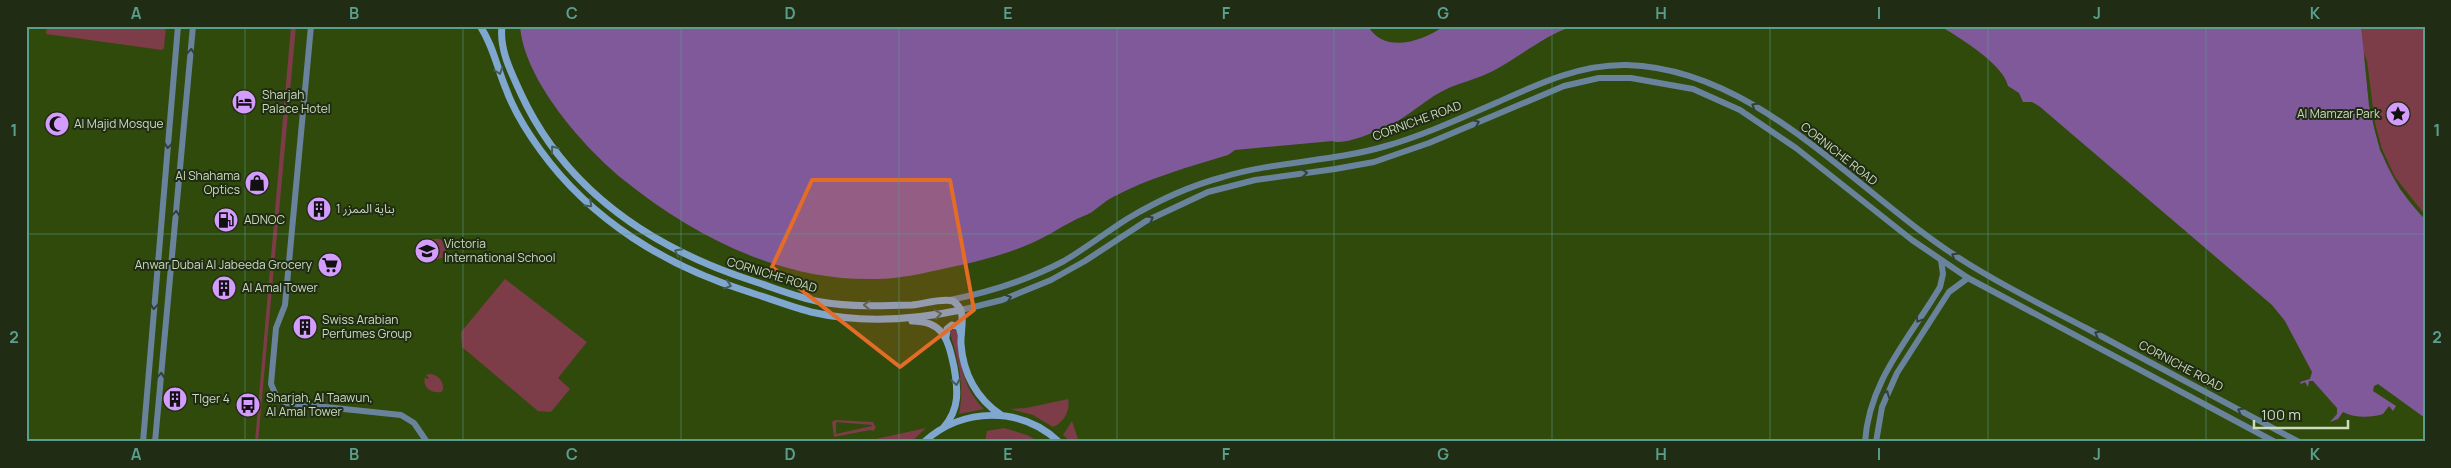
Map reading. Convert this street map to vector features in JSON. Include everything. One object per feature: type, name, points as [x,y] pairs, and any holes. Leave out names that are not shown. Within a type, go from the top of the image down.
[{"type":"main road","name":"CORNICHE ROAD","points":[[480,26],[491,47],[510,97],[542,152],[579,194],[626,234],[663,257],[696,273],[797,308],[846,317],[897,318],[961,310]]},
{"type":"main road","name":"CORNICHE ROAD","points":[[502,26],[502,43],[509,66],[524,100],[541,131],[563,160],[587,186],[640,230],[702,263],[803,297],[840,304],[897,305],[950,300]]},
{"type":"main road","points":[[950,300],[958,305],[961,310],[961,334]]},
{"type":"main road","points":[[897,305],[897,318],[931,324],[946,337]]},
{"type":"main road","points":[[944,427],[954,412],[958,394],[946,337],[947,329],[952,325],[959,327],[967,372],[972,385],[985,402],[1001,415]]},
{"type":"main road","points":[[924,442],[944,427],[972,417],[1001,415],[1035,425],[1059,442]]},
{"type":"street","points":[[143,442],[178,26]]},
{"type":"street","points":[[155,442],[193,26]]},
{"type":"street","points":[[311,26],[286,299],[276,328],[271,387],[277,398],[287,404],[401,415],[414,423],[427,442]]},
{"type":"street","name":"CORNICHE ROAD","points":[[950,300],[1002,287],[1036,274],[1080,251],[1145,209],[1201,184],[1251,170],[1330,159],[1367,151],[1421,134],[1562,75],[1595,67],[1629,65],[1665,70],[1701,80],[1746,100],[1825,156],[1913,227],[1971,266],[2299,442]]},
{"type":"street","name":"CORNICHE ROAD","points":[[961,310],[1002,300],[1042,284],[1085,261],[1146,221],[1208,192],[1255,180],[1334,170],[1374,162],[1564,86],[1586,80],[1614,77],[1647,79],[1693,89],[1740,110],[1771,130],[1894,227],[1968,278],[2275,442]]},
{"type":"street","points":[[1455,120],[1458,130]]},
{"type":"street","points":[[1771,130],[1778,121]]},
{"type":"street","points":[[1865,442],[1869,410],[1876,389],[1886,369],[1940,287],[1943,274],[1940,260]]},
{"type":"street","points":[[1876,442],[1882,407],[1897,373],[1949,292],[1968,278]]},
{"type":"highlighted area","points":[[812,180],[950,180],[974,310],[900,367],[772,267]]},
{"type":"shaded area","points":[[47,26],[166,26],[164,48],[162,50],[46,34]]},
{"type":"shaded area","points":[[291,26],[296,26],[258,442],[255,442]]},
{"type":"shaded area","points":[[520,26],[1368,26],[1375,35],[1384,40],[1393,43],[1404,43],[1425,37],[1444,26],[1573,26],[1552,35],[1493,71],[1459,84],[1429,99],[1401,119],[1356,139],[1235,150],[1228,155],[1169,173],[1127,190],[1090,213],[1037,241],[1011,251],[980,261],[921,274],[876,279],[841,278],[807,273],[774,264],[711,238],[652,202],[609,167],[575,132],[559,111],[544,90],[532,68],[524,47]]},
{"type":"shaded area","points":[[1940,26],[2361,26],[2370,105],[2382,152],[2392,174],[2406,197],[2425,219],[2425,418],[2378,384],[2374,386],[2373,391],[2396,406],[2393,411],[2389,406],[2383,414],[2368,417],[2343,412],[2338,419],[2330,422],[2337,414],[2337,408],[2313,381],[2309,381],[2308,387],[2305,382],[2301,384],[2300,382],[2310,379],[2312,372],[2285,321],[2272,305],[2039,106],[2032,102],[2023,102],[2019,93],[2008,86],[1998,69],[1980,52]]},
{"type":"shaded area","name":"Al Mamzar Park","points":[[2361,26],[2425,26],[2425,219],[2400,189],[2380,150],[2366,79]]},
{"type":"shaded area","points":[[431,239],[439,239],[445,242],[446,253],[442,258],[435,260],[427,254],[428,243],[431,247],[433,245],[430,241]]},
{"type":"shaded area","points":[[505,279],[587,342],[558,378],[570,389],[551,412],[538,411],[462,347],[461,332]]},
{"type":"shaded area","points":[[953,329],[957,332],[963,373],[971,392],[984,409],[959,414],[961,383],[950,333]]},
{"type":"shaded area","points":[[426,375],[435,375],[441,381],[443,390],[441,392],[431,391],[426,387],[424,381],[425,377],[429,378]]},
{"type":"shaded area","points":[[1068,399],[1069,403],[1065,416],[1053,427],[1033,415],[1010,409],[1026,408]]},
{"type":"shaded area","points":[[835,420],[873,422],[876,428],[873,431],[834,437],[832,422]],"holes":[[[836,422],[872,426],[836,434]]]},
{"type":"shaded area","points":[[1072,421],[1079,442],[1071,442],[1063,435]]},
{"type":"shaded area","points":[[926,428],[911,442],[871,442],[871,440]]},
{"type":"shaded area","points":[[1004,428],[1027,435],[1040,442],[985,442],[987,431]]},
{"type":"pier","points":[[2364,53],[2367,61],[2375,123],[2382,149],[2395,177],[2425,215],[2425,219],[2400,189],[2380,150],[2369,106]]},
{"type":"place","name":"Sharjah Palace Hotel","points":[[244,102]]},
{"type":"place","name":"Al Mamzar Park","points":[[2398,114]]},
{"type":"place","name":"Al Majid Mosque","points":[[57,124]]},
{"type":"place","name":"Al Shahama Optics","points":[[257,183]]},
{"type":"place","name":"بناية الممزر 1","points":[[319,209]]},
{"type":"place","name":"ADNOC","points":[[226,220]]},
{"type":"place","name":"Victoria International School","points":[[427,251]]},
{"type":"place","name":"Anwar Dubai Al Jabeeda Grocery","points":[[330,265]]},
{"type":"place","name":"Al Amal Tower","points":[[224,288]]},
{"type":"place","name":"Swiss Arabian Perfumes Group","points":[[305,327]]},
{"type":"place","name":"TIger 4","points":[[175,399]]},
{"type":"place","name":"Sharjah, Al Taawun, Al Amal Tower","points":[[248,405]]}]
